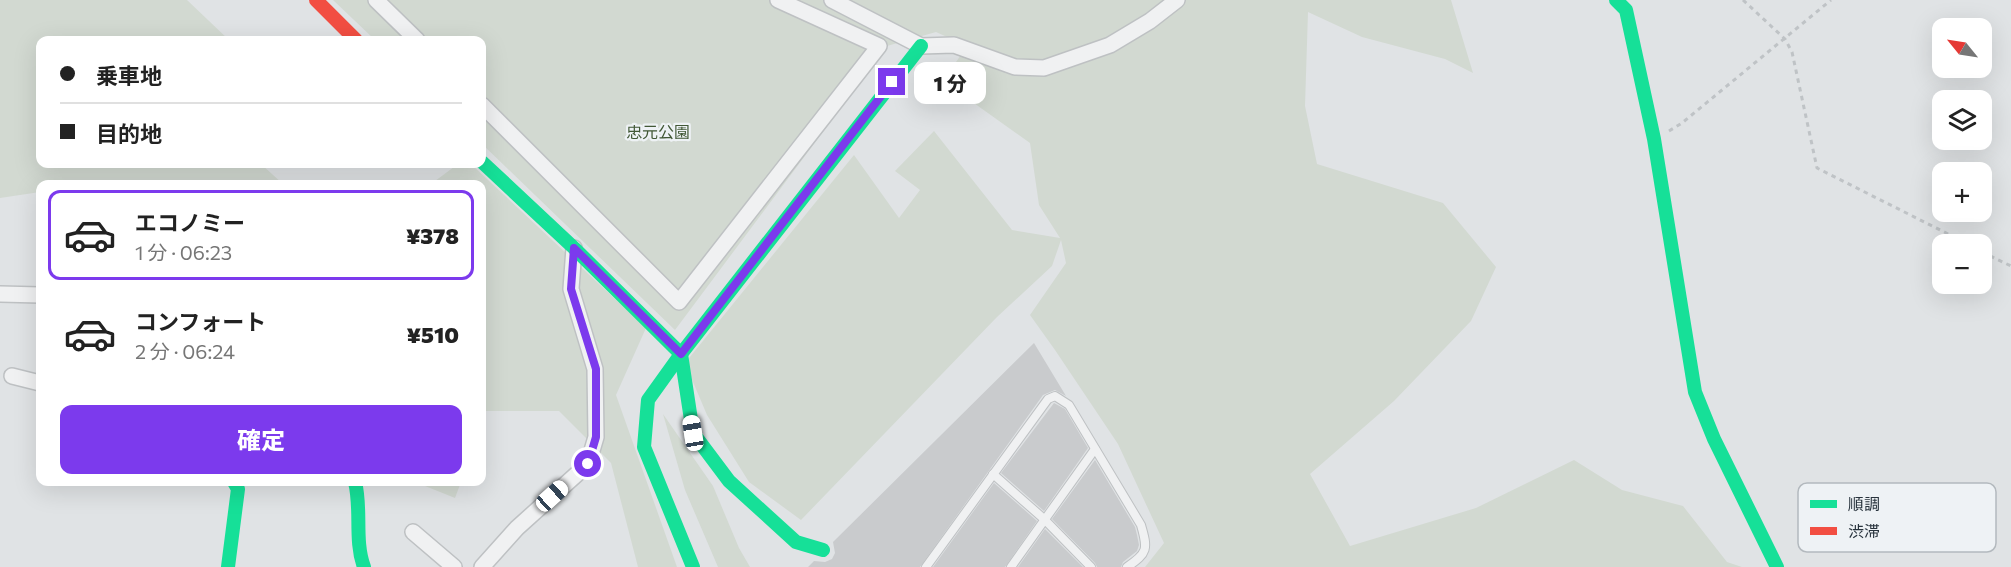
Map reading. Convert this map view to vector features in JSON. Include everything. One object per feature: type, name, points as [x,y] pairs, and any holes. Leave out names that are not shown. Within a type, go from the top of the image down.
[{"type":"street","points":[[316,0],[352,36]]},
{"type":"street","points":[[376,0],[413,36]]},
{"type":"street","points":[[486,109],[679,302],[879,46],[778,0]]},
{"type":"street","points":[[832,0],[921,46],[954,45],[1015,67],[1044,68],[1110,45],[1150,21],[1177,0]]},
{"type":"street","points":[[1616,0],[1626,9],[1654,139],[1695,392],[1714,439],[1777,567]]},
{"type":"street","points":[[693,567],[644,447],[648,400],[681,354],[921,46]]},
{"type":"street","points":[[486,166],[574,248],[681,354],[693,433],[729,481],[796,542],[823,550]]},
{"type":"street","points":[[482,567],[517,528],[588,464],[596,437],[596,369],[571,289],[574,248]]},
{"type":"street","points":[[0,294],[36,296]]},
{"type":"street","points":[[12,376],[36,381]]},
{"type":"street","points":[[228,567],[238,489],[236,486]]},
{"type":"street","points":[[356,486],[359,498],[359,553],[364,567]]},
{"type":"street","points":[[413,532],[454,567]]},
{"type":"lane","points":[[926,567],[1048,399],[1055,396],[1069,405],[1141,525],[1146,543],[1145,551],[1127,567]]},
{"type":"lane","points":[[1011,567],[1095,450]]},
{"type":"lane","points":[[993,474],[1044,519],[1091,567]]},
{"type":"path","points":[[1743,0],[1785,39],[1792,52],[1817,168],[1948,234]]},
{"type":"path","points":[[1654,139],[1682,123],[1831,0]]},
{"type":"path","points":[[1992,257],[2011,267]]},
{"type":"green space","points":[[0,0],[187,0],[225,36],[36,36],[36,168],[265,168],[279,180],[36,180],[36,193],[0,198]]},
{"type":"green space","name":"忠元公園","points":[[333,0],[1451,0],[1473,73],[1445,59],[1362,37],[1308,12],[1305,106],[1317,164],[1443,203],[1496,267],[1471,321],[1394,401],[1310,474],[1350,546],[1476,508],[1574,460],[1622,490],[1683,506],[1727,562],[1742,567],[1145,567],[1164,543],[1118,444],[1030,315],[1066,263],[1061,240],[1052,266],[997,317],[801,520],[749,482],[707,415],[685,363],[854,155],[899,218],[920,190],[895,171],[934,131],[1012,230],[1060,238],[1039,205],[1030,143],[943,81],[967,46],[936,32],[887,46],[675,330],[486,148],[486,36],[371,36]]},
{"type":"green space","points":[[453,168],[475,168],[646,328],[616,395],[677,567],[638,567],[611,463],[559,411],[486,411],[486,180],[436,180]]},
{"type":"green space","points":[[663,414],[713,486],[739,548],[750,567],[718,567],[685,490]]},
{"type":"green space","points":[[425,486],[460,486],[455,498]]},
{"type":"building","points":[[1034,343],[1066,396],[1055,390],[1043,395],[920,567],[808,567],[814,561],[825,562],[832,559],[835,553],[833,542]]},
{"type":"building","points":[[1054,403],[1065,409],[1088,448],[1044,511],[1001,473]]},
{"type":"building","points":[[1095,460],[1135,527],[1137,535],[1139,545],[1137,551],[1123,562],[1121,567],[1097,567],[1052,519]]},
{"type":"building","points":[[994,483],[1037,521],[1005,567],[933,567]]},
{"type":"building","points":[[1045,529],[1083,567],[1018,567]]},
{"type":"traffic: fast","points":[[1616,0],[1626,10],[1654,139],[1695,392],[1714,439],[1777,567]]},
{"type":"traffic: fast","points":[[693,567],[644,447],[648,400],[681,354],[921,46]]},
{"type":"traffic: fast","points":[[486,166],[574,248],[681,354],[693,433],[729,481],[796,542],[823,550]]},
{"type":"traffic: fast","points":[[228,567],[238,489],[236,486]]},
{"type":"traffic: fast","points":[[356,486],[359,546],[364,567]]},
{"type":"traffic: jam","points":[[316,0],[352,36]]},
{"type":"route","points":[[588,464],[596,437],[596,369],[571,289],[574,248],[681,354],[892,82]]}]
